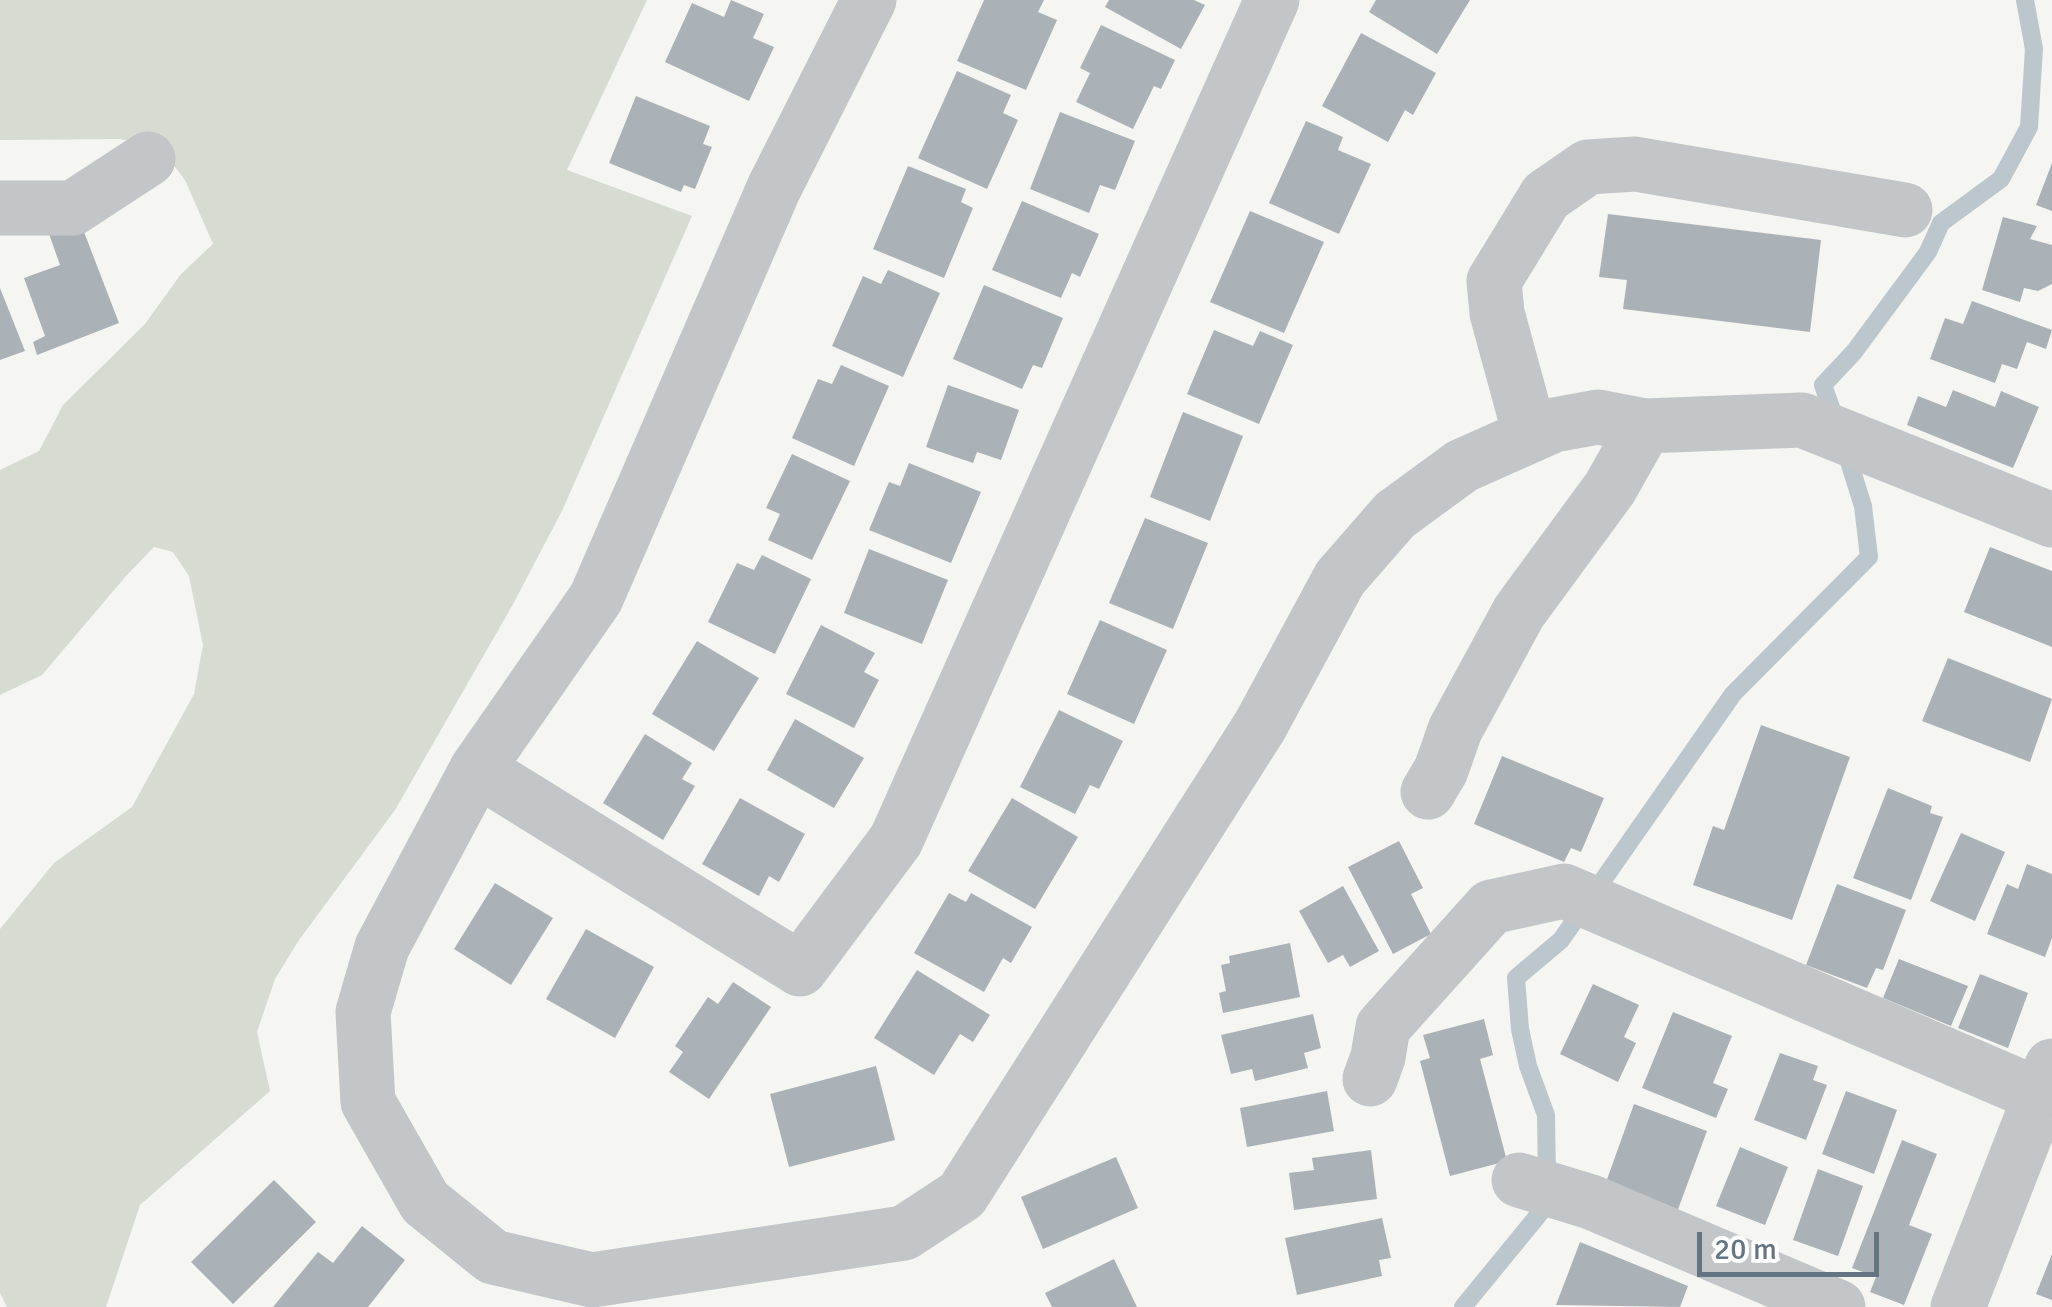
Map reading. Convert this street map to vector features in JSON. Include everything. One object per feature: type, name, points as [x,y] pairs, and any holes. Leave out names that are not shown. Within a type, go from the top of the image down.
[{"type":"street","points":[[870,0],[774,188],[596,598],[478,769],[382,947],[363,1012],[368,1102],[425,1202],[493,1257],[592,1280],[904,1234],[962,1196],[1260,726],[1340,578],[1395,515],[1462,466],[1554,425],[1598,417],[1646,426],[1802,420],[2052,520]]},
{"type":"street","points":[[478,769],[800,969],[896,840],[1272,0]]},
{"type":"street","points":[[0,208],[73,208],[148,160]]},
{"type":"street","points":[[1530,434],[1497,313],[1494,281],[1546,196],[1588,168],[1634,164],[1905,210]]},
{"type":"street","points":[[1428,792],[1441,770],[1454,730],[1519,612],[1610,488],[1646,426]]},
{"type":"street","points":[[1370,1078],[1382,1027],[1491,908],[1564,890],[1626,918],[2046,1081],[1958,1307]]},
{"type":"street","points":[[1525,1183],[1591,1202],[1838,1307]]},
{"type":"shaded area","points":[[0,0],[647,0],[567,170],[692,216],[562,511],[512,606],[395,810],[299,940],[275,979],[257,1032],[270,1091],[140,1205],[106,1307],[7,1307],[0,1293],[0,929],[54,863],[132,807],[194,694],[203,645],[189,576],[173,552],[154,547],[42,675],[0,695],[0,470],[39,451],[63,405],[145,324],[181,274],[213,244],[185,180],[158,145],[118,139],[0,140]]},
{"type":"building","points":[[731,0],[764,14],[753,38],[774,47],[749,101],[665,62],[692,3],[724,17]]},
{"type":"building","points":[[984,0],[1044,0],[1038,12],[1057,20],[1026,90],[957,61]]},
{"type":"building","points":[[1109,0],[1194,0],[1205,5],[1181,49],[1105,7]]},
{"type":"building","points":[[1376,0],[1470,0],[1437,54],[1369,12]]},
{"type":"building","points":[[1101,25],[1175,60],[1161,89],[1154,86],[1133,129],[1076,102],[1090,73],[1080,68]]},
{"type":"building","points":[[1361,33],[1436,73],[1413,115],[1405,110],[1388,142],[1322,106]]},
{"type":"building","points":[[957,71],[1011,95],[1003,113],[1018,120],[987,189],[918,158]]},
{"type":"building","points":[[636,96],[710,126],[703,144],[712,147],[695,189],[684,185],[681,192],[609,163]]},
{"type":"building","points":[[1060,112],[1135,141],[1115,190],[1100,185],[1089,213],[1030,189]]},
{"type":"building","points":[[1306,121],[1343,137],[1338,150],[1371,164],[1339,234],[1269,203]]},
{"type":"building","points":[[2052,163],[2052,211],[2036,205]]},
{"type":"building","points":[[908,166],[966,189],[961,202],[973,208],[944,278],[873,249]]},
{"type":"building","points":[[1022,201],[1099,234],[1080,277],[1072,273],[1061,298],[992,270]]},
{"type":"building","points":[[1250,211],[1324,242],[1284,333],[1210,302]]},
{"type":"building","points":[[1608,214],[1821,240],[1810,332],[1623,309],[1627,280],[1599,277]]},
{"type":"building","points":[[2003,217],[2037,226],[2030,239],[2052,245],[2052,284],[2038,291],[2024,288],[2020,302],[1982,290]]},
{"type":"building","points":[[79,219],[119,323],[37,355],[33,342],[45,336],[24,278],[60,265],[48,231]]},
{"type":"building","points":[[888,270],[940,293],[903,377],[832,346],[863,276],[881,284]]},
{"type":"building","points":[[984,285],[1063,318],[1042,368],[1033,365],[1022,389],[953,359]]},
{"type":"building","points":[[0,288],[25,351],[0,360]]},
{"type":"building","points":[[1972,301],[2052,330],[2046,349],[2027,342],[2017,369],[2002,364],[1995,383],[1930,359],[1945,318],[1963,324]]},
{"type":"building","points":[[1214,330],[1253,346],[1260,331],[1293,345],[1259,424],[1187,394]]},
{"type":"building","points":[[841,365],[889,386],[854,466],[792,438],[818,379],[832,384]]},
{"type":"building","points":[[948,385],[1019,410],[1001,460],[977,452],[973,463],[926,447]]},
{"type":"building","points":[[1953,390],[1995,407],[2001,391],[2039,407],[2013,468],[1907,425],[1918,396],[1946,407]]},
{"type":"building","points":[[1183,412],[1243,436],[1210,521],[1150,497]]},
{"type":"building","points":[[792,454],[850,481],[812,560],[768,540],[780,514],[766,508]]},
{"type":"building","points":[[909,463],[981,492],[951,563],[869,530],[889,482],[900,486]]},
{"type":"building","points":[[1145,518],[1208,543],[1173,629],[1109,603]]},
{"type":"building","points":[[1990,547],[2052,571],[2052,647],[1964,612]]},
{"type":"building","points":[[869,549],[948,580],[922,644],[844,613]]},
{"type":"building","points":[[762,555],[811,579],[775,654],[708,622],[737,563],[754,570]]},
{"type":"building","points":[[1100,620],[1167,650],[1134,724],[1067,694]]},
{"type":"building","points":[[821,625],[875,653],[864,672],[879,680],[854,728],[786,694]]},
{"type":"building","points":[[697,641],[759,678],[714,751],[652,714]]},
{"type":"building","points":[[1948,658],[2052,699],[2030,762],[1922,721]]},
{"type":"building","points":[[1059,710],[1123,741],[1099,789],[1090,785],[1075,814],[1020,787]]},
{"type":"building","points":[[795,719],[864,758],[834,808],[767,770]]},
{"type":"building","points":[[1761,725],[1850,757],[1792,920],[1693,885],[1713,826],[1724,830]]},
{"type":"building","points":[[645,734],[692,763],[682,779],[695,786],[663,840],[603,803]]},
{"type":"building","points":[[1502,756],[1604,798],[1581,852],[1571,848],[1564,862],[1474,824]]},
{"type":"building","points":[[1888,788],[1932,806],[1930,813],[1943,817],[1911,900],[1853,878]]},
{"type":"building","points":[[740,798],[805,834],[779,882],[769,876],[759,896],[702,864]]},
{"type":"building","points":[[1012,798],[1078,837],[1035,909],[968,871]]},
{"type":"building","points":[[1961,833],[2005,852],[1975,921],[1930,901]]},
{"type":"building","points":[[1399,841],[1423,888],[1411,894],[1431,934],[1393,954],[1348,867]]},
{"type":"building","points":[[2027,864],[2052,874],[2052,938],[2045,957],[1987,934],[2007,884],[2018,889]]},
{"type":"building","points":[[495,883],[553,918],[511,985],[454,949]]},
{"type":"building","points":[[1837,884],[1906,910],[1883,970],[1876,968],[1867,988],[1806,965]]},
{"type":"building","points":[[1343,886],[1379,951],[1350,967],[1343,955],[1328,963],[1299,911]]},
{"type":"building","points":[[949,893],[966,902],[971,893],[1032,927],[1011,963],[1003,958],[984,992],[914,953]]},
{"type":"building","points":[[586,929],[654,967],[615,1038],[546,999]]},
{"type":"building","points":[[1290,943],[1300,997],[1223,1013],[1219,993],[1226,991],[1221,965],[1230,963],[1229,956]]},
{"type":"building","points":[[1899,959],[1968,986],[1951,1026],[1883,998]]},
{"type":"building","points":[[917,970],[990,1015],[973,1042],[960,1034],[934,1075],[874,1038]]},
{"type":"building","points":[[1980,974],[2028,993],[2008,1048],[1958,1028]]},
{"type":"building","points":[[733,982],[771,1007],[709,1099],[669,1072],[683,1052],[675,1046],[708,997],[718,1004]]},
{"type":"building","points":[[1593,984],[1639,1005],[1624,1037],[1636,1043],[1618,1082],[1560,1054]]},
{"type":"building","points":[[1673,1012],[1732,1036],[1713,1083],[1728,1089],[1716,1118],[1642,1088]]},
{"type":"building","points":[[1313,1014],[1321,1048],[1304,1053],[1308,1068],[1255,1081],[1252,1069],[1231,1074],[1221,1035]]},
{"type":"building","points":[[1484,1019],[1493,1055],[1480,1059],[1507,1161],[1450,1176],[1420,1061],[1430,1058],[1423,1035]]},
{"type":"building","points":[[1780,1053],[1818,1066],[1813,1080],[1827,1085],[1806,1140],[1754,1120]]},
{"type":"building","points":[[876,1066],[895,1140],[789,1167],[770,1094]]},
{"type":"building","points":[[1327,1091],[1334,1131],[1247,1147],[1240,1108]]},
{"type":"building","points":[[1846,1091],[1897,1110],[1874,1174],[1822,1154]]},
{"type":"building","points":[[1634,1104],[1707,1131],[1677,1212],[1605,1185]]},
{"type":"building","points":[[1902,1140],[1937,1154],[1909,1225],[1932,1234],[1904,1305],[1870,1292],[1876,1277],[1852,1268]]},
{"type":"building","points":[[1740,1147],[1788,1167],[1765,1225],[1716,1206]]},
{"type":"building","points":[[1371,1150],[1377,1199],[1294,1210],[1289,1173],[1314,1170],[1312,1158]]},
{"type":"building","points":[[1116,1157],[1138,1208],[1043,1249],[1021,1197]]},
{"type":"building","points":[[1818,1169],[1863,1186],[1838,1256],[1793,1240]]},
{"type":"building","points":[[274,1180],[316,1222],[233,1304],[191,1262]]},
{"type":"building","points":[[1382,1218],[1391,1258],[1379,1260],[1382,1276],[1297,1295],[1285,1238]]},
{"type":"building","points":[[362,1226],[405,1260],[368,1307],[273,1307],[318,1252],[333,1263]]},
{"type":"building","points":[[1580,1242],[1688,1286],[1680,1307],[1556,1305]]},
{"type":"building","points":[[2052,1254],[2052,1300],[2036,1294]]},
{"type":"building","points":[[1114,1259],[1137,1307],[1052,1307],[1045,1293]]},
{"type":"waterway","points":[[1835,419],[1823,385],[1854,352],[1928,252],[1941,223],[2001,179],[2029,127],[2034,49],[2025,0]]},
{"type":"waterway","points":[[1463,1307],[1540,1213],[1547,1178],[1546,1115],[1528,1066],[1516,978],[1561,940],[1733,694],[1869,557],[1863,506],[1845,449]]}]
